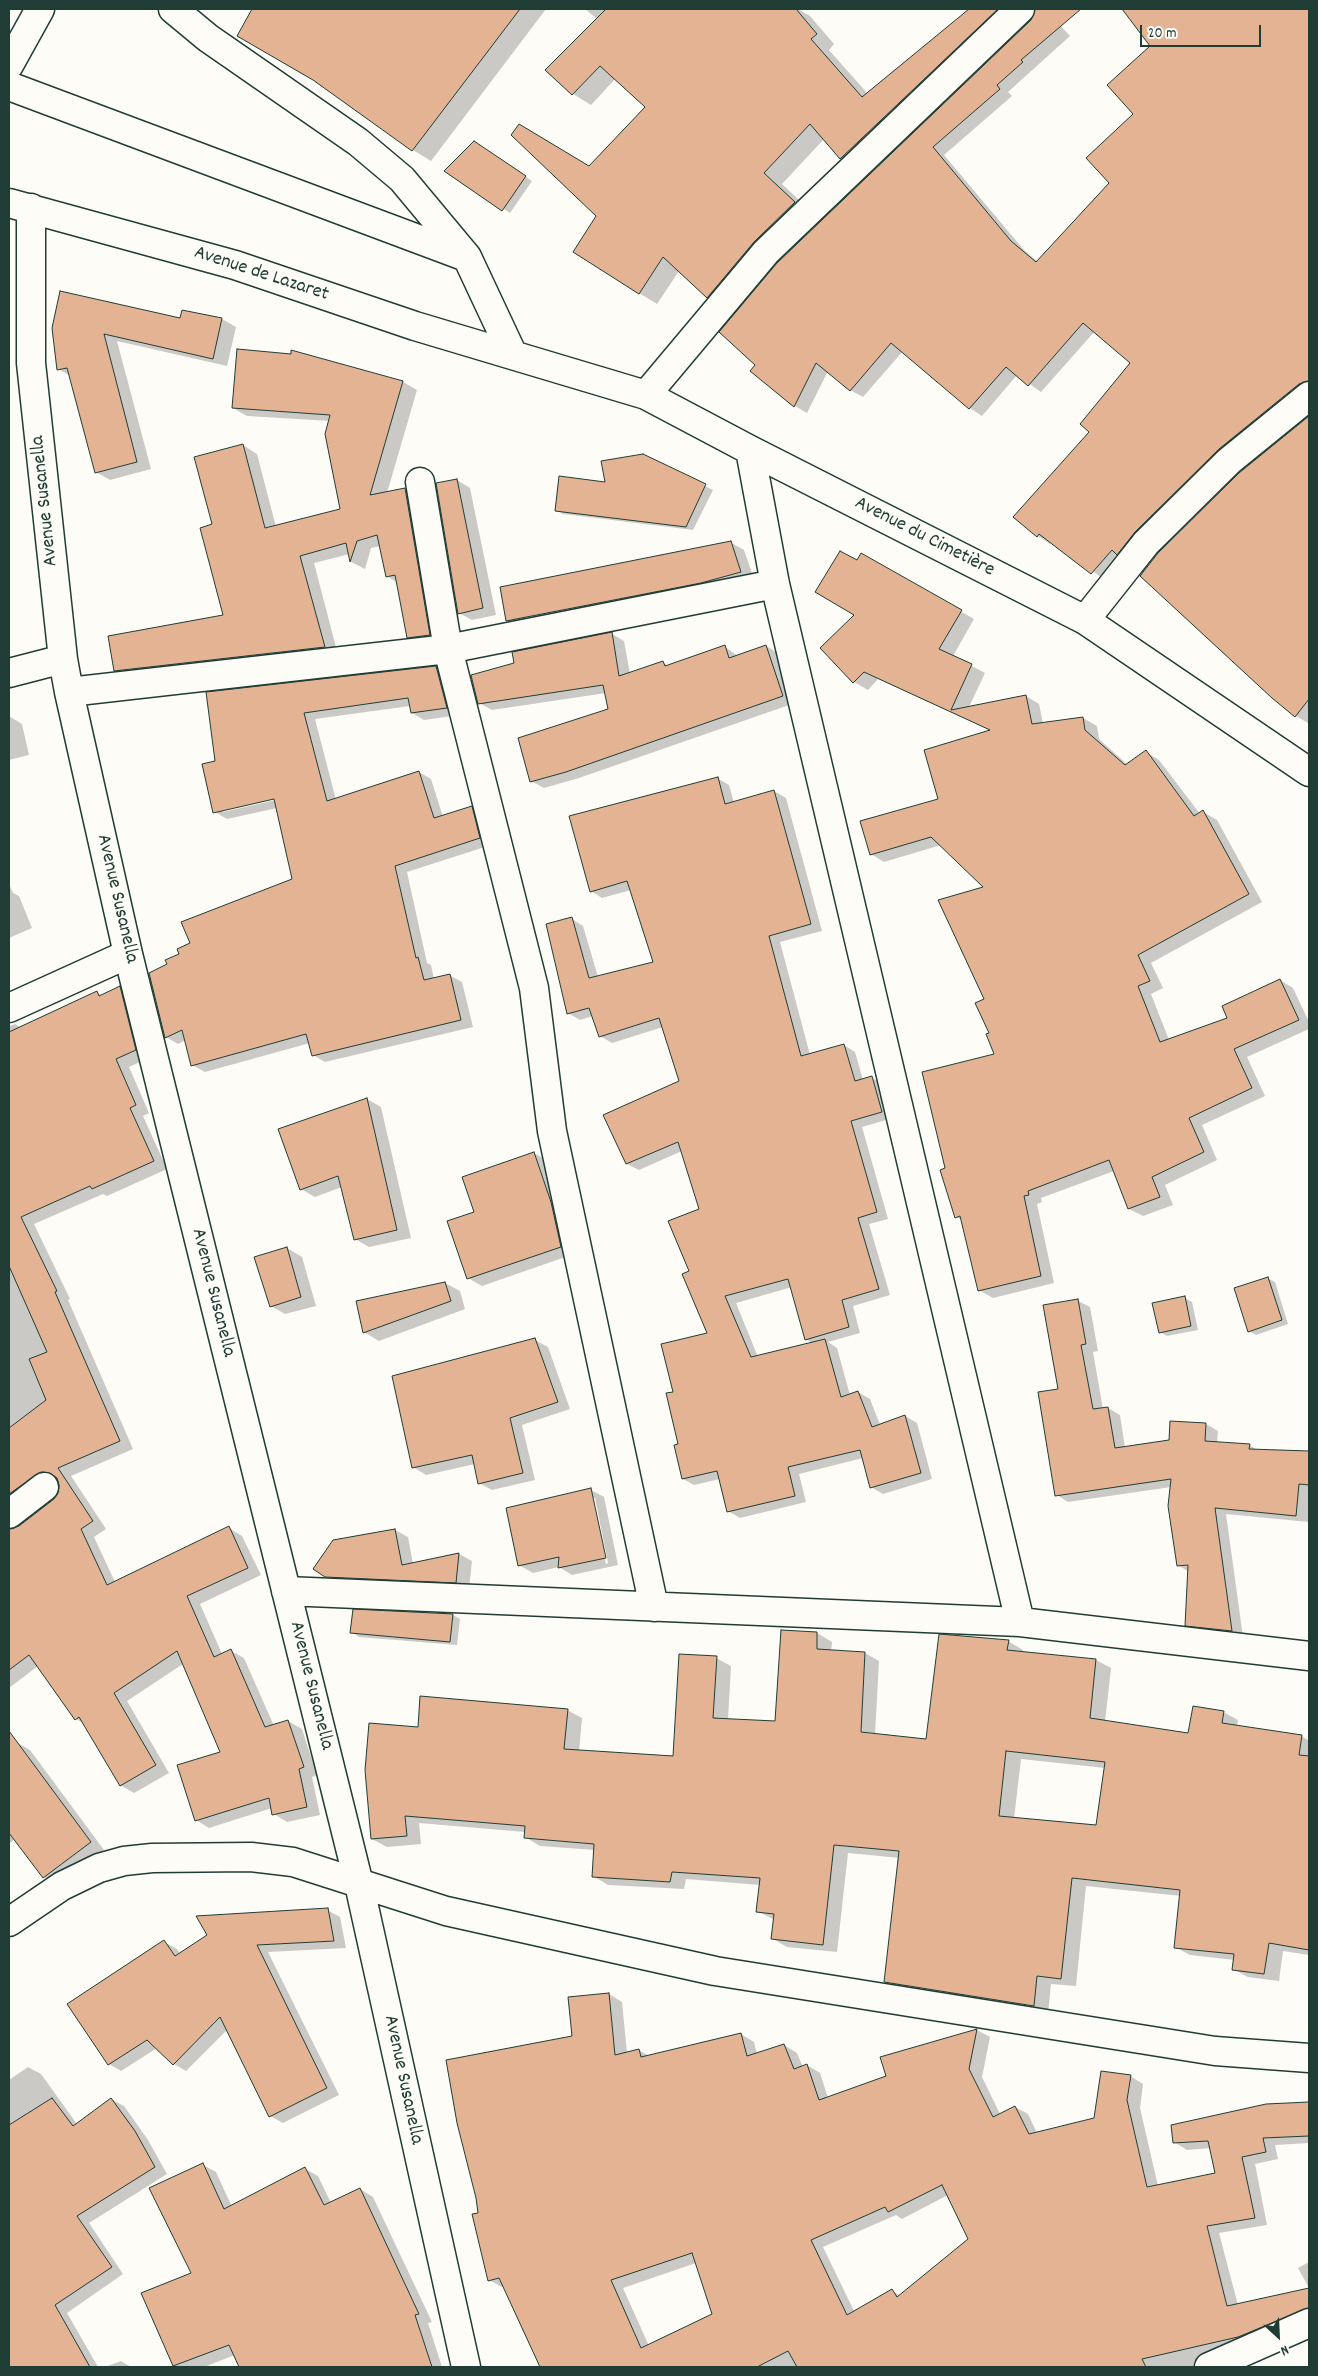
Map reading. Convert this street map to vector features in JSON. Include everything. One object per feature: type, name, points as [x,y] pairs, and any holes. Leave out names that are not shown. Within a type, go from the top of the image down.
[{"type":"street","points":[[9,65],[40,9]]},
{"type":"street","points":[[174,9],[208,38],[358,142],[395,173],[467,257],[512,353]]},
{"type":"street","points":[[646,395],[766,252],[1020,9]]},
{"type":"street","points":[[9,86],[467,257]]},
{"type":"street","name":"Avenue de Lazaret","points":[[20,205],[235,265],[415,326],[512,353]]},
{"type":"street","name":"Avenue Susanella","points":[[20,205],[31,363],[63,659],[69,692],[128,954],[359,1884],[466,2367]]},
{"type":"street","name":"Avenue du Cimetière","points":[[512,353],[646,395],[750,450],[1086,620],[1309,772]]},
{"type":"street","points":[[1086,620],[1153,536],[1228,461],[1309,396]]},
{"type":"street","points":[[750,450],[774,584],[1020,1622]]},
{"type":"street","points":[[420,482],[448,649],[534,988],[552,1131],[654,1607]]},
{"type":"street","points":[[69,692],[448,649],[774,584]]},
{"type":"street","points":[[9,672],[63,659]]},
{"type":"street","points":[[9,1008],[128,954]]},
{"type":"street","points":[[9,1514],[44,1487]]},
{"type":"street","points":[[286,1591],[1020,1622],[1309,1656]]},
{"type":"street","points":[[9,1922],[62,1886],[99,1868],[124,1861],[152,1858],[252,1857],[293,1862],[446,1911],[715,1970],[1215,2050],[1309,2058]]},
{"type":"street","points":[[1209,2367],[1309,2323]]},
{"type":"building","points":[[252,9],[520,9],[412,151],[313,80],[237,36]]},
{"type":"building","points":[[606,9],[796,9],[817,34],[811,39],[862,97],[969,9],[998,9],[840,159],[810,124],[764,173],[795,202],[754,242],[707,298],[663,257],[639,294],[573,252],[596,216],[511,135],[519,124],[589,166],[645,107],[600,66],[572,95],[545,70]]},
{"type":"building","points":[[1035,9],[1081,9],[1021,60],[1023,62],[997,85],[1000,89],[933,147],[1011,241],[1036,262],[1109,183],[1086,158],[1133,114],[1107,85],[1150,46],[1122,9],[1309,9],[1309,381],[1299,384],[1219,449],[1135,532],[1117,555],[1112,550],[1091,574],[1039,534],[1037,537],[1013,517],[1089,432],[1080,424],[1130,363],[1083,323],[1028,386],[1006,367],[969,409],[891,343],[850,391],[816,363],[794,407],[750,371],[755,365],[719,332],[777,263],[1031,20]]},
{"type":"building","points":[[474,141],[526,176],[502,211],[444,171]]},
{"type":"building","points":[[60,291],[180,318],[182,310],[222,318],[213,359],[104,334],[137,462],[95,473],[67,368],[57,370],[52,328]]},
{"type":"building","points":[[237,349],[291,354],[291,350],[403,381],[370,495],[405,488],[430,635],[407,638],[395,575],[386,577],[377,535],[357,541],[350,562],[346,543],[300,556],[325,647],[114,671],[108,636],[223,615],[200,528],[212,524],[194,457],[243,444],[265,528],[340,509],[325,434],[330,415],[232,408]]},
{"type":"building","points":[[1309,416],[1309,699],[1295,717],[1140,576],[1158,553],[1239,473]]},
{"type":"building","points":[[643,454],[706,484],[686,527],[555,511],[559,476],[605,482],[601,461]]},
{"type":"building","points":[[457,479],[483,608],[458,614],[436,483]]},
{"type":"building","points":[[731,541],[741,572],[701,583],[506,621],[500,587]]},
{"type":"building","points":[[840,551],[857,560],[861,553],[962,610],[939,649],[972,664],[951,710],[1026,695],[1032,724],[1083,717],[1085,730],[1125,765],[1146,750],[1194,816],[1203,810],[1249,894],[1138,955],[1150,981],[1138,986],[1160,1042],[1227,1018],[1222,1006],[1280,979],[1299,1020],[1234,1049],[1252,1088],[1189,1118],[1204,1152],[1152,1177],[1160,1197],[1128,1209],[1109,1160],[1028,1191],[1029,1195],[1024,1196],[1041,1276],[978,1291],[960,1216],[955,1218],[940,1170],[945,1168],[922,1072],[994,1054],[986,1034],[989,1033],[975,1003],[984,999],[938,900],[983,887],[931,837],[870,855],[860,821],[938,799],[924,750],[990,730],[864,672],[853,683],[820,648],[854,615],[815,592]]},
{"type":"building","points":[[612,632],[619,676],[663,661],[665,666],[725,645],[729,658],[766,645],[783,696],[566,772],[530,782],[518,738],[608,709],[603,685],[478,704],[471,675],[514,663],[512,652]]},
{"type":"building","points":[[436,666],[447,708],[411,713],[408,698],[304,713],[327,801],[419,771],[434,818],[472,806],[480,838],[395,866],[416,958],[418,957],[424,980],[450,974],[461,1020],[312,1056],[306,1034],[191,1066],[182,1030],[165,1038],[149,973],[167,964],[165,960],[179,954],[177,949],[190,943],[181,922],[292,879],[274,799],[213,813],[202,764],[215,761],[206,692]]},
{"type":"building","points":[[718,777],[725,804],[774,790],[811,924],[769,936],[801,1056],[844,1044],[855,1081],[872,1076],[882,1112],[851,1121],[877,1212],[858,1218],[879,1289],[842,1300],[849,1327],[805,1340],[788,1279],[725,1296],[751,1357],[825,1339],[841,1397],[858,1391],[872,1427],[905,1415],[921,1473],[870,1488],[860,1450],[788,1467],[795,1496],[727,1512],[717,1471],[682,1479],[674,1445],[678,1444],[666,1393],[673,1392],[661,1344],[707,1333],[682,1274],[689,1271],[668,1221],[699,1209],[678,1142],[626,1164],[603,1115],[679,1081],[659,1018],[599,1037],[589,1008],[567,1014],[546,924],[572,917],[589,978],[653,962],[627,881],[590,892],[569,816]]},
{"type":"building","points":[[120,986],[136,1050],[116,1059],[136,1105],[130,1108],[154,1161],[92,1189],[90,1186],[21,1217],[57,1291],[55,1292],[120,1441],[58,1468],[93,1521],[81,1529],[107,1585],[229,1526],[248,1568],[187,1596],[214,1657],[231,1649],[265,1727],[288,1720],[304,1767],[299,1769],[307,1807],[272,1815],[269,1798],[195,1821],[177,1765],[220,1752],[177,1651],[114,1693],[156,1765],[120,1786],[79,1717],[75,1720],[29,1655],[9,1670],[9,1529],[19,1526],[54,1499],[58,1493],[59,1485],[57,1478],[50,1473],[41,1472],[9,1494],[9,1428],[46,1400],[29,1359],[47,1352],[9,1266],[9,1032],[97,991],[99,996]]},
{"type":"building","points":[[367,1098],[397,1230],[354,1240],[338,1176],[300,1190],[278,1129]]},
{"type":"building","points":[[534,1152],[551,1202],[561,1247],[467,1279],[447,1221],[474,1212],[462,1177]]},
{"type":"building","points":[[287,1247],[301,1297],[270,1307],[254,1257]]},
{"type":"building","points":[[1268,1277],[1282,1320],[1248,1332],[1234,1288]]},
{"type":"building","points":[[445,1282],[451,1301],[363,1333],[356,1301]]},
{"type":"building","points":[[1185,1296],[1191,1326],[1159,1333],[1152,1303]]},
{"type":"building","points":[[1078,1299],[1086,1344],[1081,1345],[1093,1409],[1108,1407],[1115,1448],[1169,1440],[1170,1421],[1206,1423],[1205,1441],[1250,1444],[1249,1449],[1309,1451],[1309,1485],[1299,1484],[1296,1516],[1215,1508],[1232,1631],[1185,1626],[1188,1565],[1177,1566],[1168,1506],[1171,1479],[1055,1496],[1038,1392],[1058,1389],[1043,1305]]},
{"type":"building","points":[[535,1338],[558,1402],[510,1418],[523,1473],[478,1484],[472,1455],[412,1468],[392,1376]]},
{"type":"building","points":[[591,1488],[606,1558],[558,1568],[559,1557],[518,1566],[506,1508]]},
{"type":"building","points":[[395,1529],[402,1565],[459,1553],[456,1583],[325,1577],[313,1569],[333,1540]]},
{"type":"building","points":[[353,1609],[453,1614],[450,1642],[350,1633]]},
{"type":"building","points":[[781,1630],[817,1632],[817,1649],[865,1652],[861,1732],[926,1739],[939,1634],[1009,1640],[1007,1650],[1096,1659],[1090,1718],[1188,1733],[1193,1706],[1224,1711],[1222,1723],[1302,1735],[1299,1755],[1309,1756],[1309,1950],[1269,1943],[1264,1974],[1232,1970],[1234,1954],[1174,1948],[1180,1890],[1072,1878],[1061,1979],[1037,1976],[1034,2006],[884,1982],[899,1851],[834,1845],[823,1945],[771,1939],[774,1914],[756,1912],[760,1878],[672,1872],[670,1882],[592,1877],[594,1844],[524,1838],[525,1826],[405,1816],[407,1836],[371,1839],[365,1770],[369,1723],[418,1727],[420,1696],[568,1709],[564,1749],[673,1756],[679,1654],[717,1656],[713,1718],[775,1721]],"holes":[[[1006,1751],[1105,1762],[1096,1825],[999,1816]]]},
{"type":"building","points":[[9,1731],[91,1842],[43,1878],[9,1833]]},
{"type":"building","points":[[328,1908],[334,1941],[257,1945],[327,2088],[269,2117],[220,2017],[173,2065],[147,2040],[108,2065],[67,2004],[164,1940],[175,1956],[207,1935],[196,1916]]},
{"type":"building","points":[[609,1993],[615,2055],[639,2049],[641,2057],[741,2033],[747,2056],[784,2044],[794,2069],[807,2064],[819,2100],[886,2076],[880,2057],[977,2029],[969,2069],[993,2117],[1015,2106],[1029,2134],[1094,2118],[1101,2071],[1131,2075],[1127,2100],[1147,2187],[1215,2173],[1208,2141],[1173,2143],[1171,2125],[1266,2104],[1309,2102],[1309,2136],[1263,2138],[1266,2152],[1242,2157],[1255,2218],[1207,2226],[1227,2306],[1309,2288],[1309,2308],[1238,2337],[1142,2359],[1146,2367],[797,2367],[788,2351],[757,2367],[540,2367],[499,2278],[488,2281],[472,2214],[478,2213],[476,2198],[457,2123],[446,2060],[572,2036],[568,1997]],"holes":[[[942,2185],[968,2239],[897,2297],[892,2289],[847,2315],[811,2240],[885,2207],[888,2212]],[[692,2253],[712,2314],[641,2348],[611,2280]]]},
{"type":"building","points":[[52,2098],[73,2126],[111,2098],[135,2131],[155,2167],[77,2216],[112,2267],[55,2305],[90,2367],[9,2367],[9,2125]]},
{"type":"building","points":[[203,2163],[224,2209],[305,2167],[324,2205],[360,2188],[419,2314],[415,2315],[432,2367],[239,2367],[229,2345],[173,2366],[141,2293],[191,2273],[149,2188]]}]
